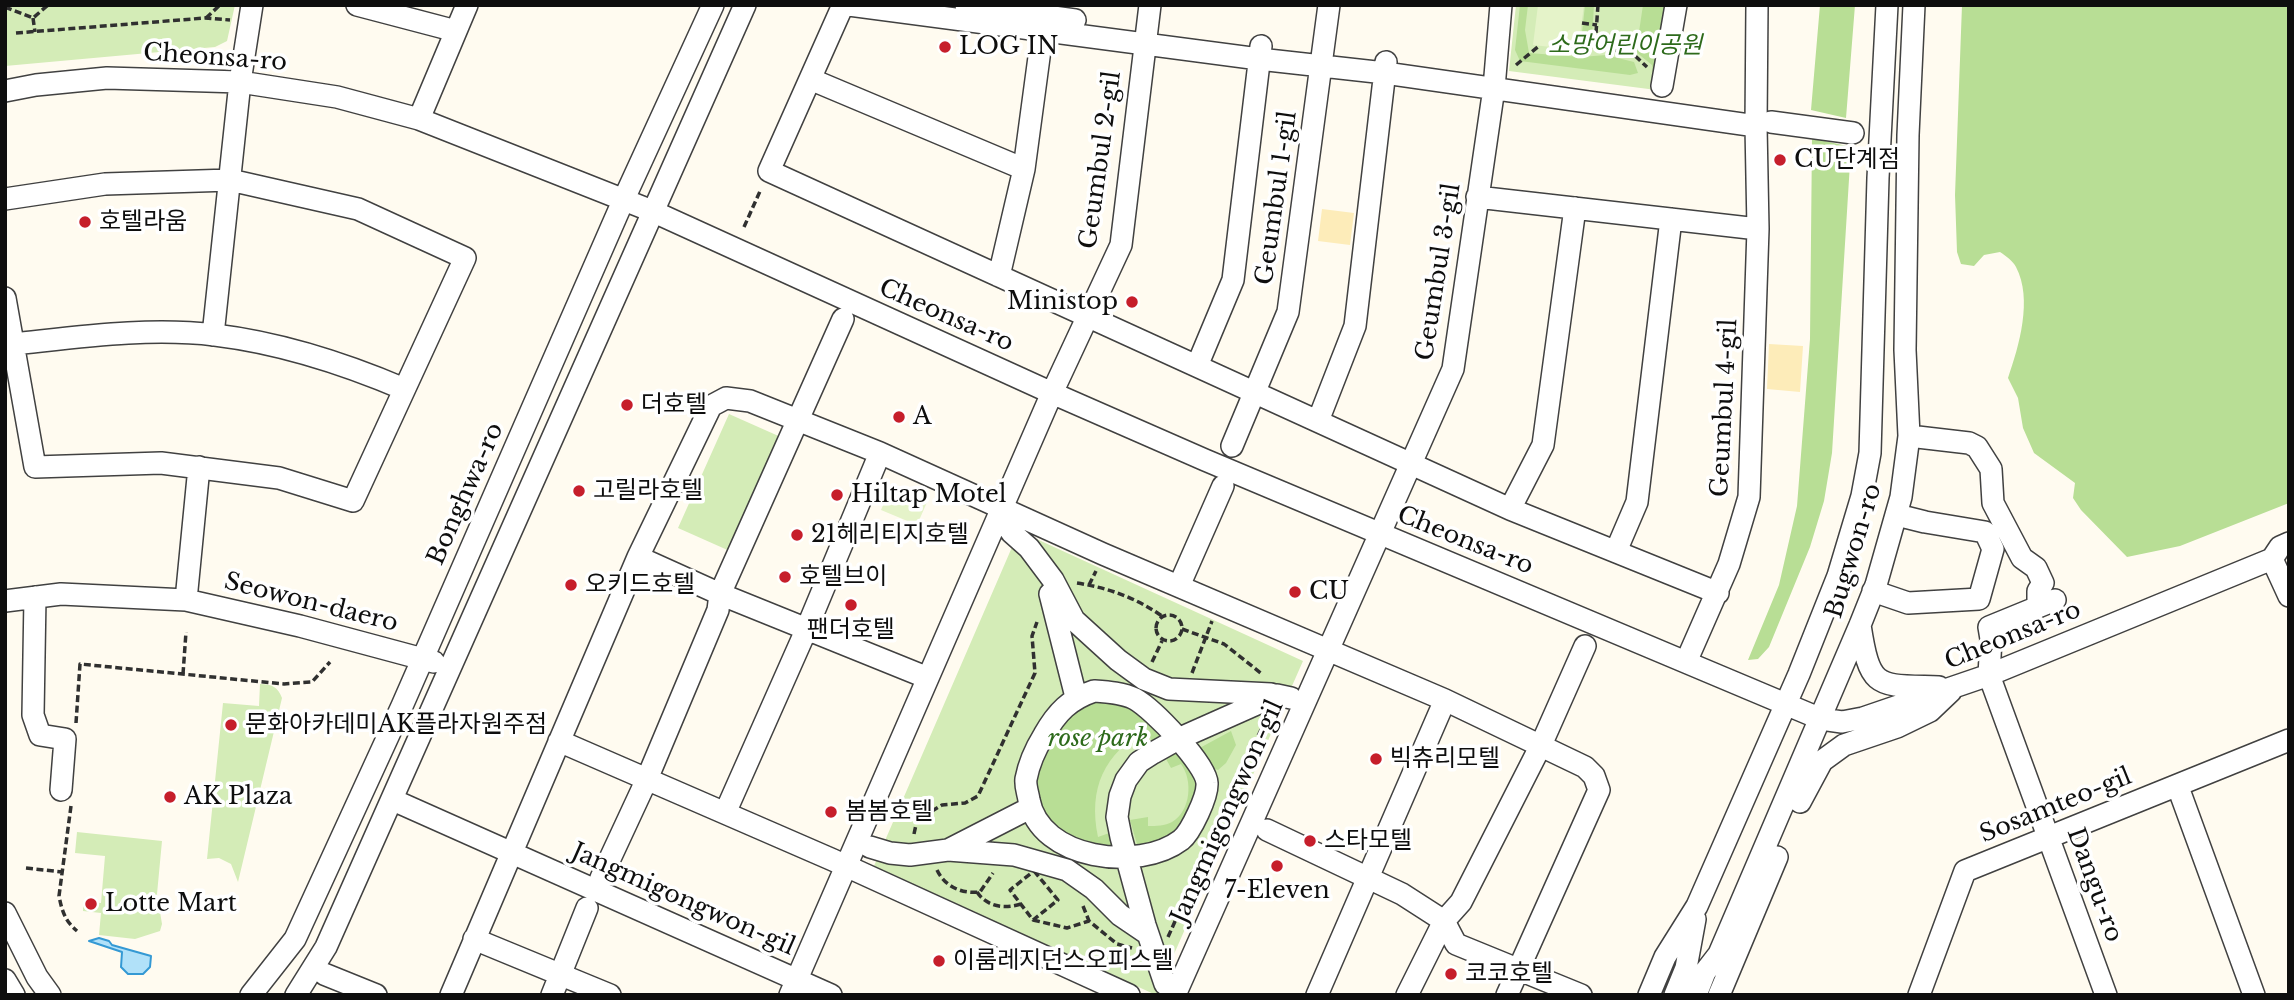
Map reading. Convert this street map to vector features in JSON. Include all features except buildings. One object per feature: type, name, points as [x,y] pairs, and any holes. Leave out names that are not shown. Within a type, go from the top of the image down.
[{"type":"street","points":[[214,335],[240,82],[252,5]]},
{"type":"street","points":[[357,5],[456,31]]},
{"type":"street","points":[[419,119],[467,5]]},
{"type":"street","name":"Bonghwa-ro","points":[[251,995],[295,939],[713,5]]},
{"type":"street","points":[[296,995],[326,947],[393,800],[449,668],[745,5]]},
{"type":"street","points":[[843,5],[769,172],[1510,509],[1718,593]]},
{"type":"street","points":[[849,5],[1044,24],[1260,53],[1499,78],[1761,121],[1853,133]]},
{"type":"street","points":[[966,5],[1044,24]]},
{"type":"street","name":"Geumbul 2-gil","points":[[1052,393],[1121,246],[1150,5]]},
{"type":"street","name":"Geumbul 1-gil","points":[[1232,446],[1288,312],[1329,5]]},
{"type":"street","name":"Geumbul 3-gil","points":[[1380,535],[1453,369],[1477,197],[1499,78],[1501,5]]},
{"type":"street","points":[[1657,78],[1676,5]]},
{"type":"street","name":"Geumbul 4-gil","points":[[1686,662],[1718,593],[1740,532],[1749,497],[1761,121],[1757,5]]},
{"type":"street","name":"Bugwon-ro","points":[[1649,995],[1665,957],[1697,906],[1787,704],[1838,576],[1862,496],[1870,453],[1878,178],[1887,5]]},
{"type":"street","name":"Bugwon-ro","points":[[1696,995],[1705,972],[1719,954],[1821,719],[1873,592],[1897,515],[1909,436],[1905,350],[1908,135],[1914,5]]},
{"type":"street","points":[[999,276],[1024,169],[1044,24]]},
{"type":"street","name":"Geumbul 1-gil","points":[[1197,366],[1233,280],[1260,53]]},
{"type":"street","points":[[1318,421],[1355,326],[1385,67]]},
{"type":"street","name":"Cheonsa-ro","points":[[5,91],[107,78],[240,82],[338,97],[419,119],[652,211],[1052,393],[1380,535],[1821,719],[1842,722],[1863,719],[1989,675],[2280,560],[2280,547],[2289,543]]},
{"type":"street","points":[[810,79],[1024,169]]},
{"type":"street","points":[[5,199],[105,184],[230,180],[358,209],[465,258],[353,501],[279,478],[199,467],[160,463],[35,467],[5,298]]},
{"type":"street","points":[[1477,197],[1758,229]]},
{"type":"street","points":[[1510,509],[1543,445],[1575,208]]},
{"type":"street","points":[[1616,551],[1637,502],[1671,219]]},
{"type":"street","name":"Jangmigongwon-gil","points":[[601,878],[647,779],[718,610],[720,594],[844,319]]},
{"type":"street","points":[[13,344],[127,333],[214,335],[300,351],[340,363],[404,389]]},
{"type":"street","name":"Jangmigongwon-gil","points":[[393,800],[794,987],[1052,393]]},
{"type":"street","points":[[451,995],[638,557],[711,406],[726,398],[750,401],[880,453],[1445,700],[1585,767],[1594,776],[1599,790],[1507,995]]},
{"type":"street","points":[[1909,436],[1969,443],[1978,447],[1991,469],[1993,503],[2022,558],[2036,568],[2043,583],[2038,591],[2047,603],[1989,627],[1992,639],[1989,675]]},
{"type":"street","points":[[725,813],[807,628],[880,453]]},
{"type":"street","name":"Seowon-daero","points":[[186,600],[199,467]]},
{"type":"street","points":[[1179,586],[1223,486]]},
{"type":"street","points":[[1873,592],[1908,603],[1979,599],[1993,549],[1985,532],[1897,515]]},
{"type":"street","points":[[1011,531],[1029,548],[1048,573],[1074,621],[1118,660],[1144,678],[1169,689],[1284,696]]},
{"type":"street","name":"Jangmigongwon-gil","points":[[1170,989],[1380,535]]},
{"type":"street","points":[[638,557],[720,594],[928,678]]},
{"type":"street","points":[[2280,560],[2289,596]]},
{"type":"street","points":[[1048,573],[1076,697]]},
{"type":"street","name":"Seowon-daero","points":[[5,601],[61,594],[186,600],[423,658],[449,668]]},
{"type":"street","points":[[35,597],[33,715],[40,735],[65,739],[61,790]]},
{"type":"street","points":[[1860,625],[1865,655],[1871,670],[1877,679],[1887,686],[1955,687]]},
{"type":"street","points":[[1408,995],[1444,921],[1461,902],[1541,745],[1585,646]]},
{"type":"street","name":"Dangu-ro","points":[[1989,675],[2106,995]]},
{"type":"street","points":[[1718,995],[1807,785],[1822,761],[1844,745],[1897,727],[1930,711],[1955,687]]},
{"type":"street","points":[[1094,691],[1114,692],[1135,699],[1162,719],[1178,739],[1203,772],[1207,784],[1194,824],[1186,835],[1172,846],[1128,859],[1105,858],[1079,851],[1053,837],[1030,808],[1026,781],[1034,751],[1062,708],[1076,697],[1094,691]]},
{"type":"street","points":[[1170,989],[1153,948],[1117,817],[1126,780],[1139,762],[1178,739],[1284,696]]},
{"type":"street","points":[[1317,995],[1445,700]]},
{"type":"street","name":"Sosamteo-gil","points":[[1919,995],[1965,871],[2289,740]]},
{"type":"street","points":[[559,741],[846,866],[1129,995]]},
{"type":"street","points":[[2178,786],[2254,995]]},
{"type":"street","points":[[929,852],[1030,808]]},
{"type":"street","name":"Jangmigongwon-gil","points":[[1267,830],[1402,894],[1444,921],[1456,944],[1581,995]]},
{"type":"street","points":[[870,847],[890,853],[1014,855],[1067,870],[1094,889],[1153,948]]},
{"type":"street","name":"Bugwon-ro","points":[[1675,995],[1686,968],[1697,906]]},
{"type":"street","name":"Jangmigongwon-gil","points":[[552,995],[587,908]]},
{"type":"street","points":[[5,913],[37,977],[50,995]]},
{"type":"street","points":[[474,939],[610,995]]},
{"type":"street","points":[[1718,995],[1719,954]]},
{"type":"street","points":[[324,974],[376,995]]},
{"type":"street","points":[[5,980],[14,995]]},
{"type":"street","points":[[794,987],[831,995]]},
{"type":"path","points":[[33,18],[48,5]]},
{"type":"path","points":[[205,19],[220,5]]},
{"type":"path","points":[[1598,5],[1595,47],[1632,53],[1657,78]]},
{"type":"path","points":[[5,7],[33,18]]},
{"type":"path","points":[[33,18],[35,32]]},
{"type":"path","points":[[16,33],[205,19],[235,20]]},
{"type":"path","points":[[1581,23],[1597,25]]},
{"type":"path","points":[[1499,78],[1540,46]]},
{"type":"path","points":[[744,227],[769,172]]},
{"type":"path","points":[[1048,573],[1127,595],[1144,603],[1162,617],[1175,616],[1181,622],[1182,629],[1177,639],[1163,640],[1158,635],[1156,627],[1162,617]]},
{"type":"path","points":[[1186,690],[1215,611]]},
{"type":"path","points":[[996,871],[985,887],[977,892],[971,893],[946,884],[940,877],[917,820],[942,805],[965,803],[978,796],[1035,673],[1032,636],[1038,618]]},
{"type":"path","points":[[1033,920],[1058,900],[1034,871],[1010,890],[1033,920],[1067,928],[1089,921],[1117,944],[1136,950],[1153,948],[1284,696],[1261,673],[1224,644],[1182,629]]},
{"type":"path","points":[[183,674],[186,632]]},
{"type":"path","points":[[65,739],[76,724],[80,664],[284,684],[313,682],[330,662]]},
{"type":"path","points":[[61,790],[72,791],[59,896],[68,923],[77,930]]},
{"type":"path","points":[[26,868],[62,872]]},
{"type":"path","points":[[1016,875],[1021,882]]},
{"type":"path","points":[[671,900],[675,891],[685,895]]},
{"type":"path","points":[[977,892],[993,905],[1021,904]]},
{"type":"green space","points":[[5,5],[235,5],[227,41],[215,47],[5,66]]},
{"type":"green space","name":"소망어린이공원","points":[[1516,5],[1675,5],[1664,91],[1509,71]]},
{"type":"green space","points":[[1520,5],[1528,5],[1525,30],[1529,53],[1581,57],[1606,55],[1634,62],[1638,73],[1630,75],[1520,61],[1515,50]]},
{"type":"green space","points":[[1538,5],[1584,5],[1578,50],[1533,45]]},
{"type":"green space","points":[[1585,5],[1594,5],[1591,54],[1580,51]]},
{"type":"green space","points":[[1643,5],[1668,5],[1654,83],[1652,65],[1636,52]]},
{"type":"green space","points":[[1820,5],[1855,5],[1846,118],[1811,110]]},
{"type":"green space","points":[[1962,5],[2289,5],[2289,503],[2180,546],[2127,557],[2081,510],[2073,498],[2075,483],[2034,453],[2023,428],[2018,398],[2008,378],[2024,308],[2021,280],[2015,265],[2000,252],[1984,255],[1974,266],[1961,264],[1957,252],[1955,195]]},
{"type":"green space","points":[[1812,138],[1851,147],[1832,453],[1824,501],[1810,547],[1769,647],[1758,659],[1748,660],[1779,585],[1797,506],[1810,339]]},
{"type":"green space","points":[[729,414],[783,438],[732,552],[678,528]]},
{"type":"green space","points":[[897,487],[928,500],[917,525],[881,510],[889,491]]},
{"type":"green space","name":"rose park","points":[[1019,531],[1303,661],[1156,995],[874,866]]},
{"type":"green space","points":[[260,684],[274,687],[282,698],[238,882],[231,864],[219,858],[207,859],[223,703],[259,706]]},
{"type":"green space","points":[[1101,698],[1130,704],[1169,734],[1152,742],[1147,729],[1120,750],[1103,774],[1095,803],[1095,819],[1098,837],[1112,832],[1120,845],[1113,851],[1068,841],[1042,812],[1034,787],[1044,751],[1072,711]]},
{"type":"green space","points":[[1231,731],[1236,745],[1226,763],[1218,770],[1206,766],[1196,750]]},
{"type":"green space","points":[[1179,751],[1199,778],[1189,824],[1139,851],[1130,820],[1148,817],[1148,826],[1157,826],[1172,822],[1183,811],[1188,795],[1185,771],[1181,764],[1171,768],[1165,757]]},
{"type":"green space","points":[[77,832],[162,841],[157,894],[162,924],[160,931],[135,939],[99,935],[101,913],[83,911],[83,902],[101,903],[105,856],[75,853]]},
{"type":"sand","points":[[1322,209],[1354,213],[1350,245],[1318,241]]},
{"type":"sand","points":[[1769,344],[1803,346],[1800,392],[1767,389]]},
{"type":"water","points":[[99,938],[112,945],[151,956],[150,967],[143,974],[128,974],[121,967],[122,952],[89,941]]},
{"type":"place","name":"LOG IN","points":[[945,47]]},
{"type":"place","name":"CU단계점","points":[[1780,160]]},
{"type":"place","name":"호텔라움","points":[[85,222]]},
{"type":"place","name":"Ministop","points":[[1132,302]]},
{"type":"place","name":"더호텔","points":[[627,405]]},
{"type":"place","name":"A","points":[[899,417]]},
{"type":"place","name":"고릴라호텔","points":[[579,491]]},
{"type":"place","name":"Hiltap Motel","points":[[837,495]]},
{"type":"place","name":"21헤리티지호텔","points":[[797,535]]},
{"type":"place","name":"호텔브이","points":[[785,577]]},
{"type":"place","name":"오키드호텔","points":[[571,585]]},
{"type":"place","name":"CU","points":[[1295,592]]},
{"type":"place","name":"팬더호텔","points":[[851,605]]},
{"type":"place","name":"문화아카데미AK플라자원주점","points":[[231,725]]},
{"type":"place","name":"빅츄리모텔","points":[[1376,759]]},
{"type":"place","name":"AK Plaza","points":[[170,797]]},
{"type":"place","name":"봄봄호텔","points":[[831,812]]},
{"type":"place","name":"스타모텔","points":[[1310,841]]},
{"type":"place","name":"7-Eleven","points":[[1277,866]]},
{"type":"place","name":"Lotte Mart","points":[[91,904]]},
{"type":"place","name":"이룸레지던스오피스텔","points":[[939,961]]},
{"type":"place","name":"코코호텔","points":[[1451,974]]}]
